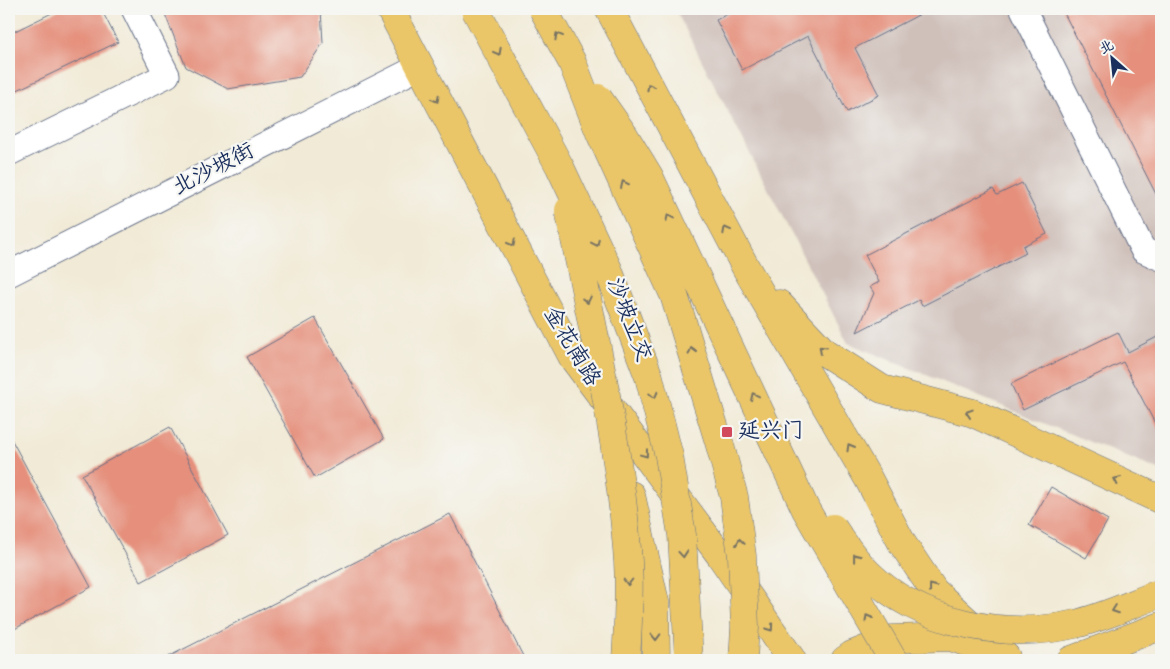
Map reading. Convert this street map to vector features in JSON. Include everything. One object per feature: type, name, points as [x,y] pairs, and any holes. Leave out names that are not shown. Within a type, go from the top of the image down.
[{"type":"main road","name":"金花南路","points":[[390,9],[573,358],[720,555],[792,660]]},
{"type":"main road","name":"沙坡立交","points":[[475,9],[560,166],[608,269],[649,377],[669,456],[682,535],[689,660]]},
{"type":"main road","points":[[543,9],[572,62],[624,135],[649,176],[806,510],[893,660]]},
{"type":"main road","points":[[609,9],[746,268],[869,480],[902,543],[934,591],[1008,658]]},
{"type":"main road","points":[[572,62],[600,133],[674,295],[720,442],[734,497],[742,556],[745,627],[743,660]]},
{"type":"main road","points":[[560,166],[603,377],[618,470],[628,562],[626,660]]},
{"type":"main road","points":[[746,268],[824,352],[882,389],[973,413],[1161,500]]},
{"type":"main road","points":[[573,358],[627,479],[655,602],[656,660]]},
{"type":"main road","points":[[775,441],[836,532],[868,573],[891,592],[917,607],[945,619],[999,630],[1025,632],[1052,629],[1077,624],[1161,593]]},
{"type":"main road","points":[[1071,660],[1161,626]]},
{"type":"main road","points":[[845,660],[852,655],[892,639],[951,637],[1008,658]]},
{"type":"street","points":[[9,153],[166,75],[134,9]]},
{"type":"street","points":[[1023,9],[1144,250],[1161,258]]},
{"type":"street","name":"北沙坡街","points":[[9,274],[420,67]]},
{"type":"shaded area","points":[[675,9],[1161,9],[1161,471],[848,343]]},
{"type":"building","points":[[60,9],[101,9],[118,42],[9,94],[9,34]]},
{"type":"building","points":[[163,9],[321,9],[323,43],[300,77],[228,89],[186,67]]},
{"type":"building","points":[[737,9],[930,9],[855,48],[879,95],[847,112],[808,36],[742,70],[716,20]]},
{"type":"building","points":[[1062,9],[1161,9],[1161,204],[1090,64]]},
{"type":"building","points":[[1022,183],[1047,234],[1023,246],[1026,253],[922,306],[919,300],[857,332],[874,293],[870,287],[879,282],[865,255],[993,189],[997,195]]},
{"type":"building","points":[[315,318],[384,439],[315,478],[247,357]]},
{"type":"building","points":[[1118,332],[1128,352],[1161,335],[1161,435],[1123,362],[1023,410],[1011,384]]},
{"type":"building","points":[[170,427],[228,535],[141,582],[82,475]]},
{"type":"building","points":[[9,435],[91,587],[9,632]]},
{"type":"building","points":[[1051,487],[1108,520],[1086,558],[1029,525]]},
{"type":"building","points":[[450,514],[525,660],[162,660]]},
{"type":"place","name":"延兴门","points":[[727,432]]}]
